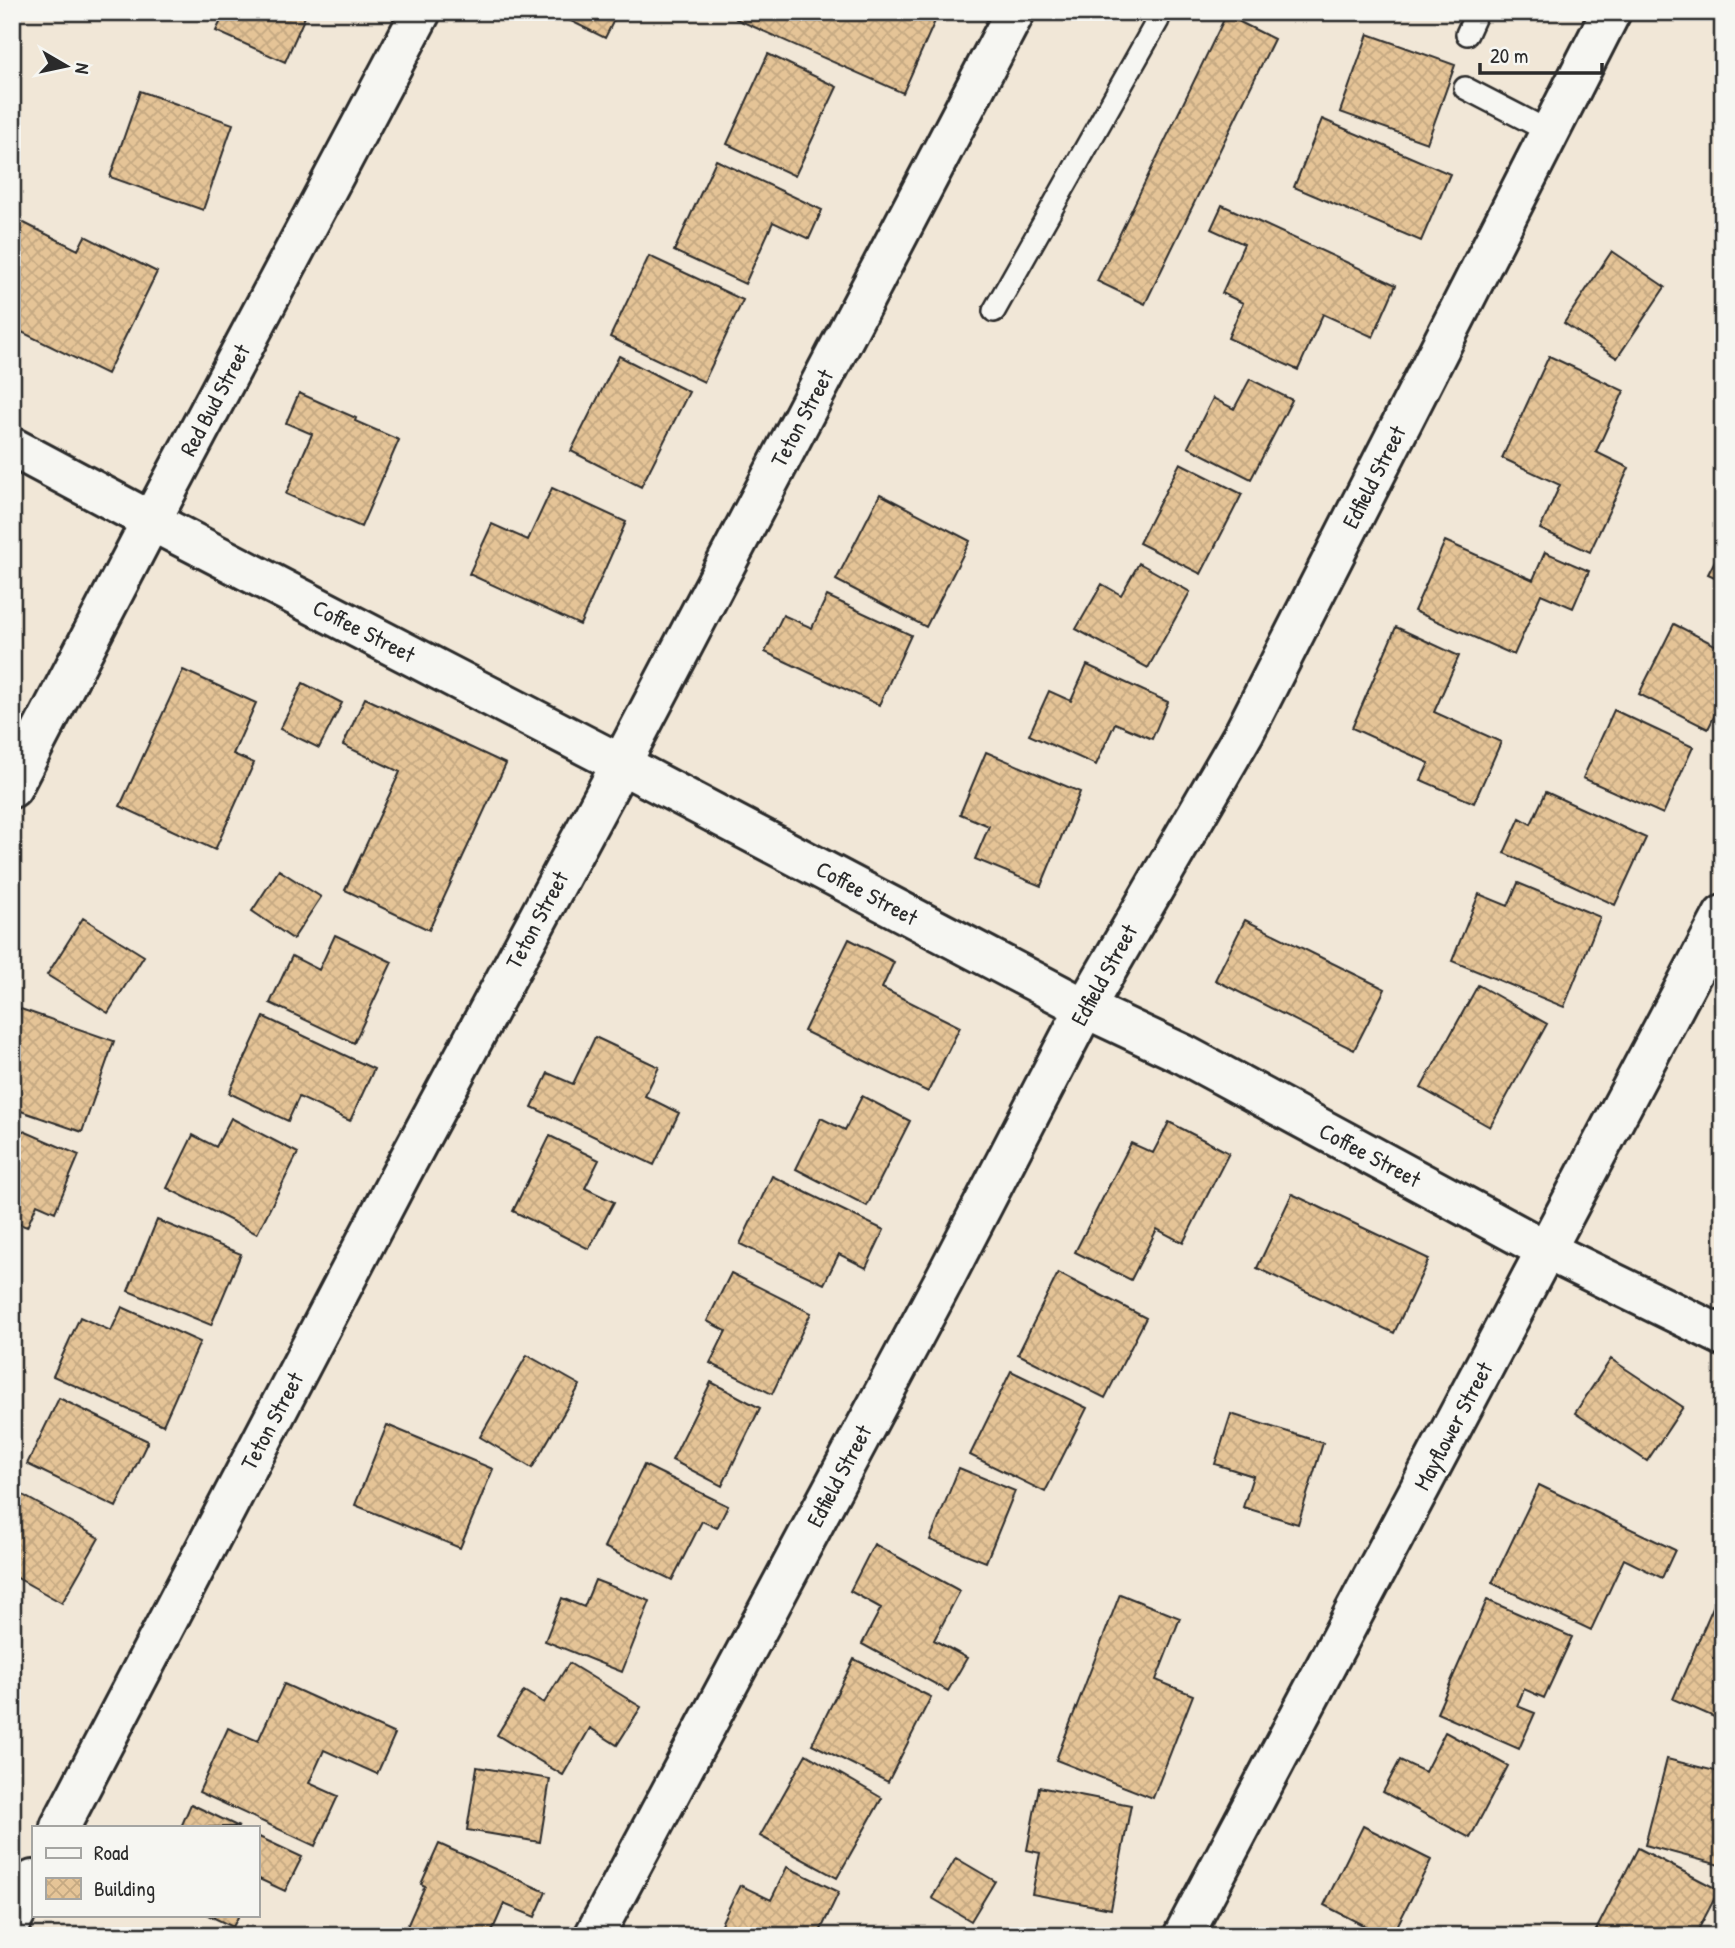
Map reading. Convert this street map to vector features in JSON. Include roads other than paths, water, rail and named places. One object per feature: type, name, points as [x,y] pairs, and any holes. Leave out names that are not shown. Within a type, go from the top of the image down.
[{"type":"street","name":"Red Bud Street","points":[[12,788],[421,12]]},
{"type":"street","name":"Teton Street","points":[[62,1826],[395,1186],[621,764],[1015,12]]},
{"type":"street","name":"Edfield Street","points":[[594,1936],[945,1278],[1085,1007],[1245,731],[1611,12]]},
{"type":"street","name":"Coffee Street","points":[[12,447],[1085,1007],[1183,1054],[1546,1250],[1723,1336]]},
{"type":"street","name":"Mayflower Street","points":[[1183,1936],[1723,915]]},
{"type":"street","points":[[12,1920],[32,1882]]},
{"type":"lane","points":[[993,312],[1158,20],[1150,12]]},
{"type":"lane","points":[[1467,34],[1478,12]]},
{"type":"lane","points":[[1465,88],[1550,132]]}]
